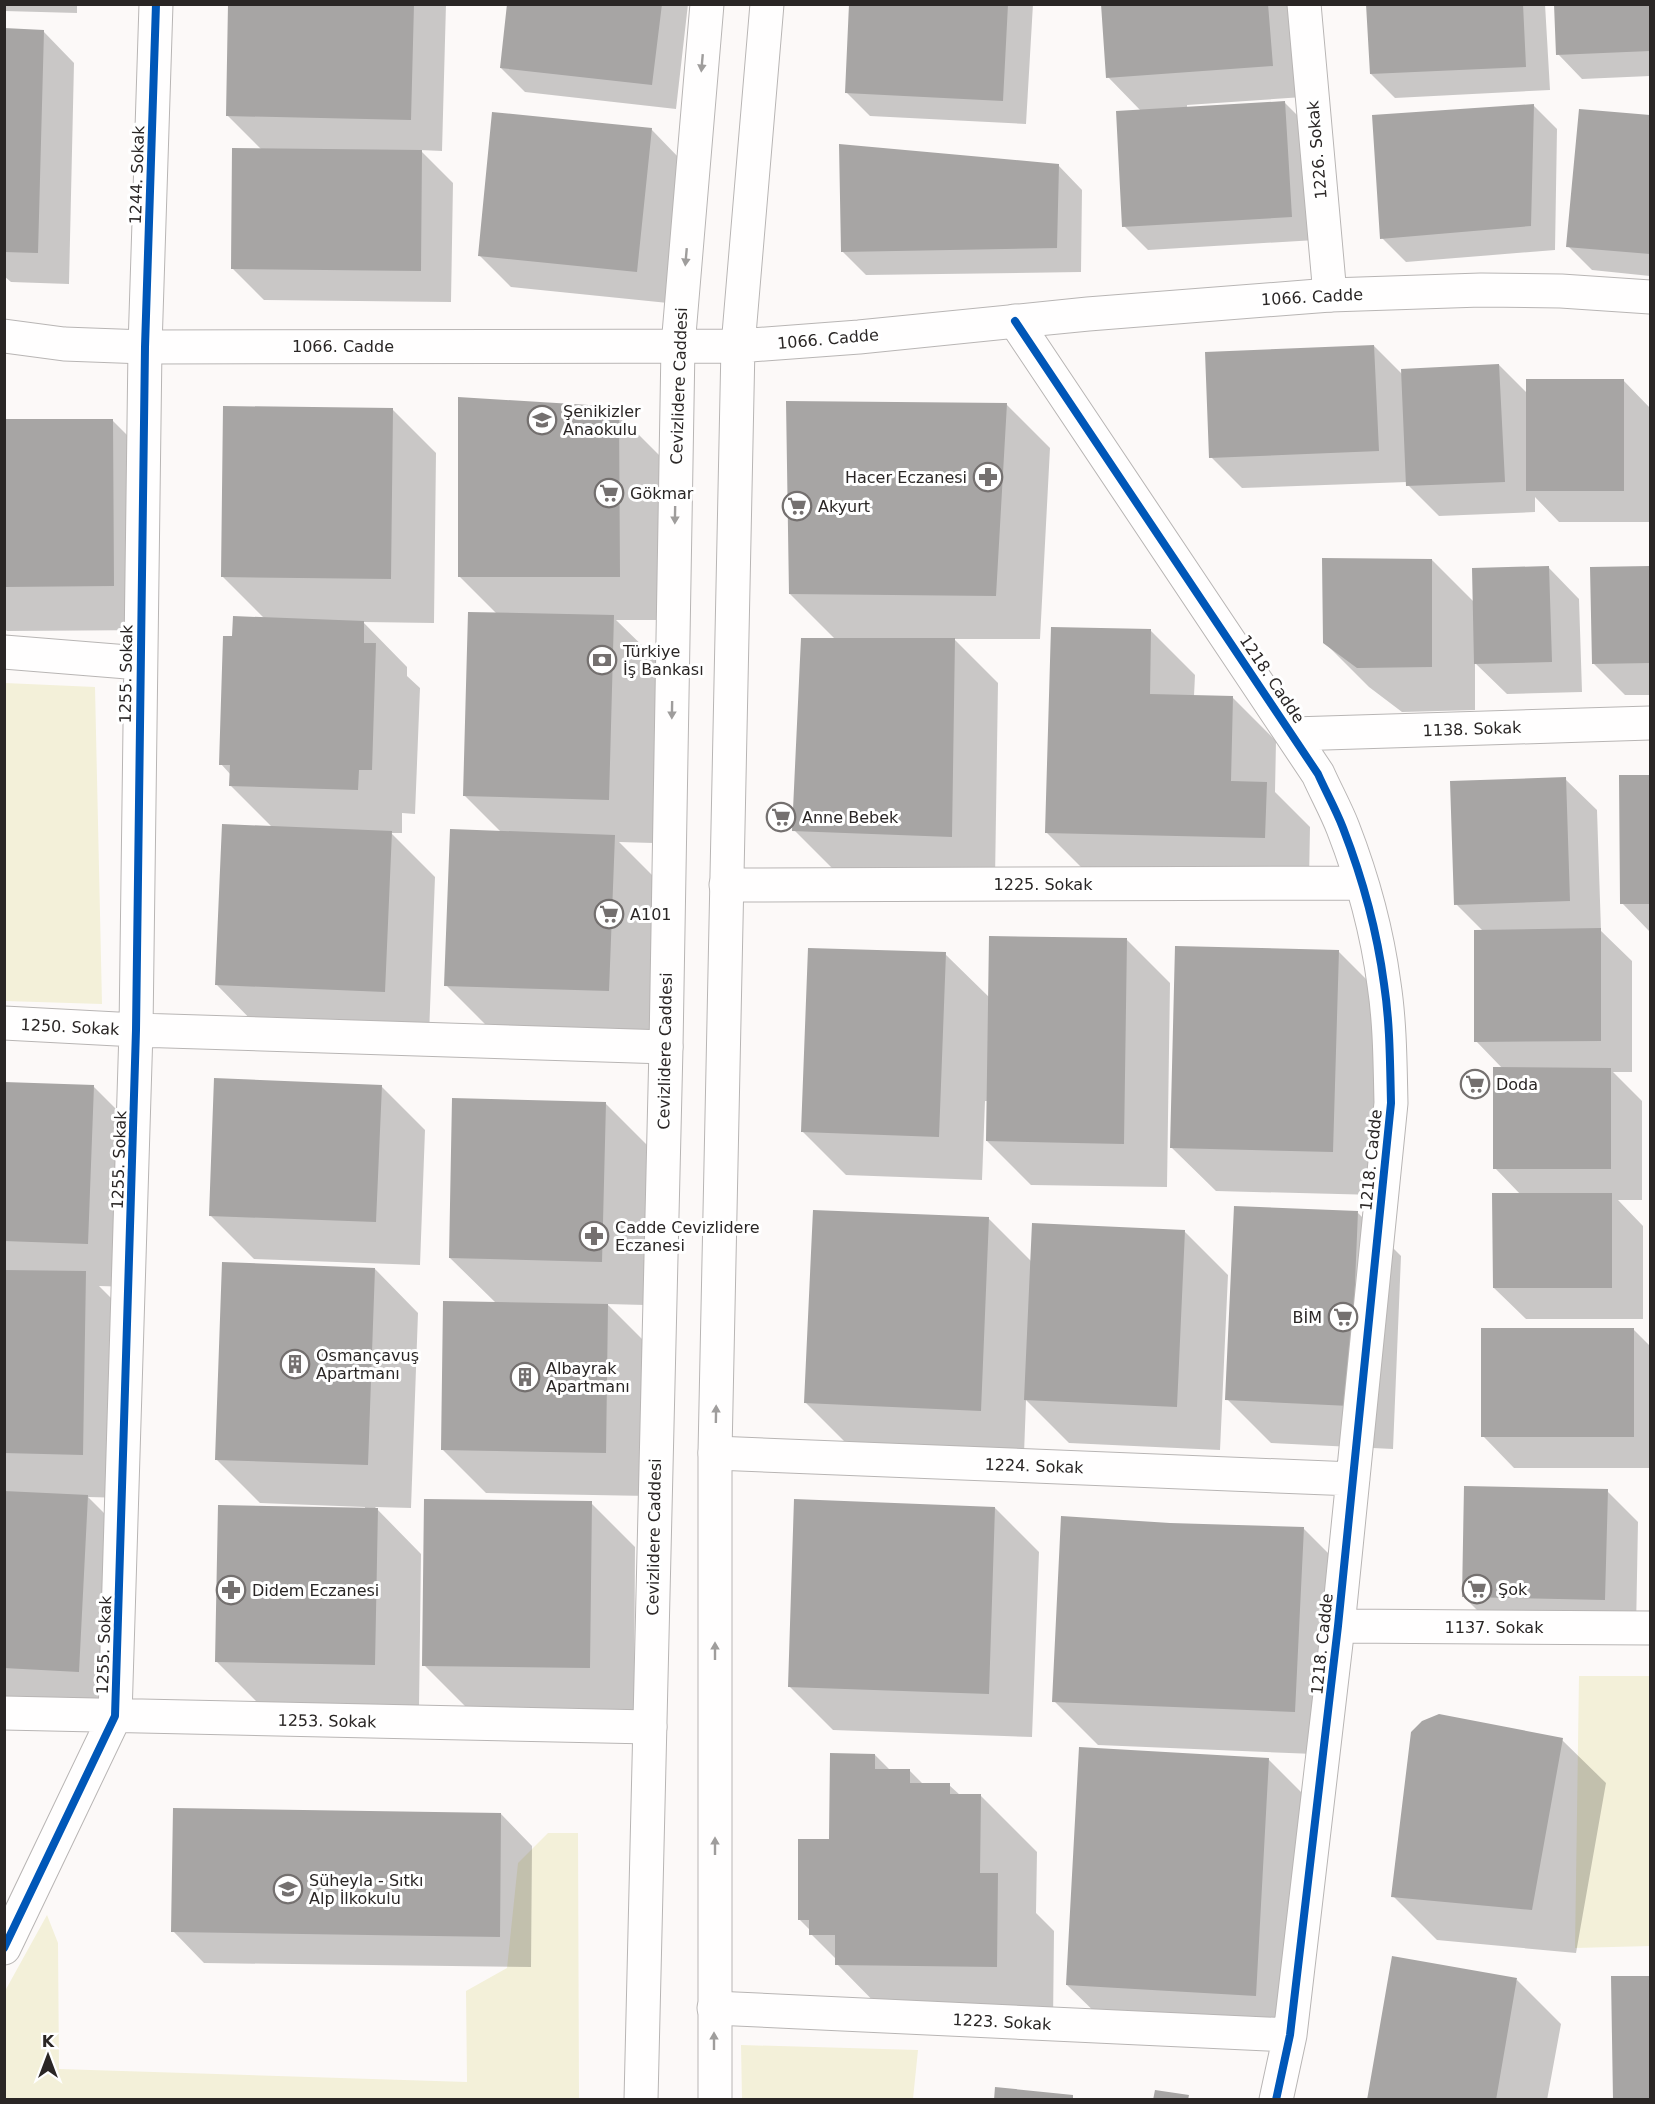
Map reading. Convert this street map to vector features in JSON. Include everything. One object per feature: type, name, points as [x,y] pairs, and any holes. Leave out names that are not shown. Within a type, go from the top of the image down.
[{"type":"street","name":"1244. Sokak","points":[[145,347],[156,4]]},
{"type":"street","name":"Cevizlidere Caddesi","points":[[641,2100],[666,1047],[678,346],[707,4]]},
{"type":"street","points":[[715,2100],[715,1454],[738,346],[767,4]]},
{"type":"street","name":"1226. Sokak","points":[[1304,4],[1330,295]]},
{"type":"street","name":"1066. Cadde","points":[[4,336],[64,344],[145,347],[738,346],[1330,295],[1492,290],[1561,291],[1650,297]]},
{"type":"street","name":"1218. Cadde","points":[[1015,321],[1318,774],[1343,828],[1361,883],[1374,931],[1384,984],[1390,1039],[1391,1103],[1338,1626],[1290,2035],[1276,2100]]},
{"type":"street","name":"1255. Sokak","points":[[4,1948],[115,1716],[136,1030],[145,347]]},
{"type":"street","points":[[4,652],[140,663]]},
{"type":"street","name":"1138. Sokak","points":[[1293,734],[1650,723]]},
{"type":"street","name":"1225. Sokak","points":[[726,885],[1361,883]]},
{"type":"street","name":"1250. Sokak","points":[[4,1023],[136,1030],[666,1047]]},
{"type":"street","name":"1224. Sokak","points":[[715,1454],[1353,1479]]},
{"type":"street","name":"1137. Sokak","points":[[1338,1626],[1650,1628]]},
{"type":"street","name":"1253. Sokak","points":[[4,1713],[650,1727]]},
{"type":"street","name":"1223. Sokak","points":[[714,2008],[1290,2035]]},
{"type":"shaded area","points":[[5,683],[95,687],[102,1004],[5,1001]]},
{"type":"shaded area","points":[[1579,1676],[1650,1676],[1650,1946],[1575,1948]]},
{"type":"shaded area","points":[[548,1833],[578,1833],[579,2099],[5,2099],[5,1991],[47,1915],[58,1943],[59,2069],[467,2082],[466,1991],[507,1968],[518,1863]]},
{"type":"shaded area","points":[[741,2045],[918,2050],[913,2099],[742,2099]]},
{"type":"building","points":[[228,4],[414,4],[411,120],[226,116]]},
{"type":"building","points":[[507,4],[662,4],[652,85],[500,68]]},
{"type":"building","points":[[849,4],[1008,4],[1003,101],[845,93]]},
{"type":"building","points":[[1101,4],[1268,4],[1273,66],[1106,78]]},
{"type":"building","points":[[1366,4],[1523,4],[1526,67],[1370,74]]},
{"type":"building","points":[[1554,4],[1650,4],[1650,51],[1556,55]]},
{"type":"building","points":[[4,28],[44,30],[38,253],[4,252]]},
{"type":"building","points":[[1285,101],[1292,217],[1122,227],[1116,111]]},
{"type":"building","points":[[1534,104],[1531,226],[1380,239],[1372,115]]},
{"type":"building","points":[[1579,109],[1650,115],[1650,254],[1566,247]]},
{"type":"building","points":[[492,112],[652,128],[637,272],[478,256]]},
{"type":"building","points":[[839,144],[1059,164],[1057,248],[841,252]]},
{"type":"building","points":[[232,148],[422,150],[421,271],[231,269]]},
{"type":"building","points":[[1374,345],[1379,451],[1209,458],[1205,352]]},
{"type":"building","points":[[1499,364],[1505,482],[1406,486],[1401,369]]},
{"type":"building","points":[[1526,379],[1624,379],[1624,491],[1526,491]]},
{"type":"building","points":[[458,397],[605,406],[619,412],[620,577],[458,577]]},
{"type":"building","points":[[786,401],[1007,403],[996,596],[789,594]]},
{"type":"building","points":[[223,406],[393,408],[391,579],[221,577]]},
{"type":"building","points":[[4,419],[113,419],[114,586],[4,587]]},
{"type":"building","points":[[1322,558],[1432,559],[1432,667],[1357,668],[1323,643]]},
{"type":"building","points":[[1549,566],[1552,662],[1474,664],[1472,568]]},
{"type":"building","points":[[1650,566],[1650,663],[1592,664],[1590,567]]},
{"type":"building","points":[[468,612],[614,615],[609,800],[463,796]]},
{"type":"building","points":[[233,616],[364,621],[364,643],[376,643],[372,770],[359,770],[358,790],[229,786],[230,765],[219,765],[223,636],[232,636]]},
{"type":"building","points":[[1051,627],[1151,629],[1150,694],[1233,696],[1231,781],[1267,782],[1265,838],[1045,833]]},
{"type":"building","points":[[801,638],[955,638],[952,837],[792,831]]},
{"type":"building","points":[[1619,775],[1650,775],[1650,904],[1620,904]]},
{"type":"building","points":[[1566,777],[1570,901],[1454,905],[1450,781]]},
{"type":"building","points":[[222,824],[392,831],[385,992],[215,985]]},
{"type":"building","points":[[450,829],[615,835],[609,991],[444,986]]},
{"type":"building","points":[[1601,928],[1601,1041],[1474,1042],[1474,930]]},
{"type":"building","points":[[989,936],[1127,938],[1124,1144],[986,1141]]},
{"type":"building","points":[[1175,946],[1339,950],[1333,1152],[1170,1148]]},
{"type":"building","points":[[808,948],[946,952],[939,1137],[801,1132]]},
{"type":"building","points":[[1493,1067],[1611,1068],[1611,1169],[1493,1169]]},
{"type":"building","points":[[214,1078],[382,1085],[376,1222],[209,1216]]},
{"type":"building","points":[[4,1082],[94,1085],[88,1244],[4,1241]]},
{"type":"building","points":[[452,1098],[606,1102],[602,1262],[449,1258]]},
{"type":"building","points":[[1492,1193],[1612,1193],[1612,1288],[1493,1288]]},
{"type":"building","points":[[1234,1206],[1358,1211],[1350,1406],[1225,1400]]},
{"type":"building","points":[[813,1210],[989,1217],[981,1411],[804,1403]]},
{"type":"building","points":[[1032,1223],[1185,1230],[1177,1407],[1024,1400]]},
{"type":"building","name":"Osmançavuş Apartmanı","points":[[222,1262],[375,1268],[368,1465],[215,1460]]},
{"type":"building","points":[[4,1270],[86,1271],[83,1455],[4,1453]]},
{"type":"building","name":"Albayrak Apartmanı","points":[[443,1301],[608,1304],[606,1453],[441,1450]]},
{"type":"building","points":[[1481,1328],[1634,1328],[1634,1437],[1481,1437]]},
{"type":"building","points":[[1464,1486],[1608,1489],[1605,1600],[1462,1597]]},
{"type":"building","points":[[4,1491],[88,1495],[79,1672],[4,1668]]},
{"type":"building","points":[[424,1499],[592,1501],[590,1668],[422,1666]]},
{"type":"building","points":[[794,1499],[995,1507],[989,1694],[788,1687]]},
{"type":"building","points":[[218,1505],[378,1508],[375,1665],[215,1662]]},
{"type":"building","points":[[1061,1516],[1170,1523],[1304,1527],[1295,1712],[1052,1702]]},
{"type":"building","points":[[1439,1714],[1563,1738],[1532,1910],[1391,1897],[1411,1732],[1422,1721]]},
{"type":"building","points":[[1079,1747],[1269,1758],[1256,1996],[1066,1985]]},
{"type":"building","points":[[830,1753],[875,1754],[875,1769],[910,1769],[910,1783],[950,1783],[950,1794],[981,1794],[980,1873],[998,1873],[997,1967],[835,1965],[835,1935],[809,1935],[809,1920],[798,1920],[798,1839],[829,1839]]},
{"type":"building","points":[[173,1808],[501,1813],[500,1937],[171,1932]]},
{"type":"building","points":[[1392,1956],[1517,1978],[1496,2100],[1367,2100]]},
{"type":"building","points":[[1611,1976],[1650,1976],[1650,2100],[1613,2100]]},
{"type":"building","points":[[995,2087],[1073,2095],[1073,2100],[994,2100]]},
{"type":"building","points":[[1155,2090],[1189,2095],[1188,2100],[1153,2100]]},
{"type":"cycle path","points":[[4,1948],[115,1716],[136,1030],[145,347],[156,4]]},
{"type":"cycle path","points":[[1015,321],[1318,774],[1340,821],[1368,904],[1384,984],[1389,1028],[1391,1103],[1338,1626],[1290,2035],[1276,2100]]},
{"type":"place","name":"Şenikizler Anaokulu","points":[[542,420]]},
{"type":"place","name":"Hacer Eczanesi","points":[[988,477]]},
{"type":"place","name":"Gökmar","points":[[609,493]]},
{"type":"place","name":"Akyurt","points":[[797,506]]},
{"type":"place","name":"Türkiye İş Bankası","points":[[602,660]]},
{"type":"place","name":"Anne Bebek","points":[[781,817]]},
{"type":"place","name":"A101","points":[[609,914]]},
{"type":"place","name":"Doda","points":[[1475,1084]]},
{"type":"place","name":"Cadde Cevizlidere Eczanesi","points":[[594,1236]]},
{"type":"place","name":"BİM","points":[[1343,1317]]},
{"type":"place","name":"Osmançavuş Apartmanı","points":[[295,1364]]},
{"type":"place","name":"Albayrak Apartmanı","points":[[525,1377]]},
{"type":"place","name":"Şok","points":[[1477,1589]]},
{"type":"place","name":"Didem Eczanesi","points":[[231,1590]]},
{"type":"place","name":"Süheyla - Sıtkı Alp İlkokulu","points":[[288,1889]]}]
